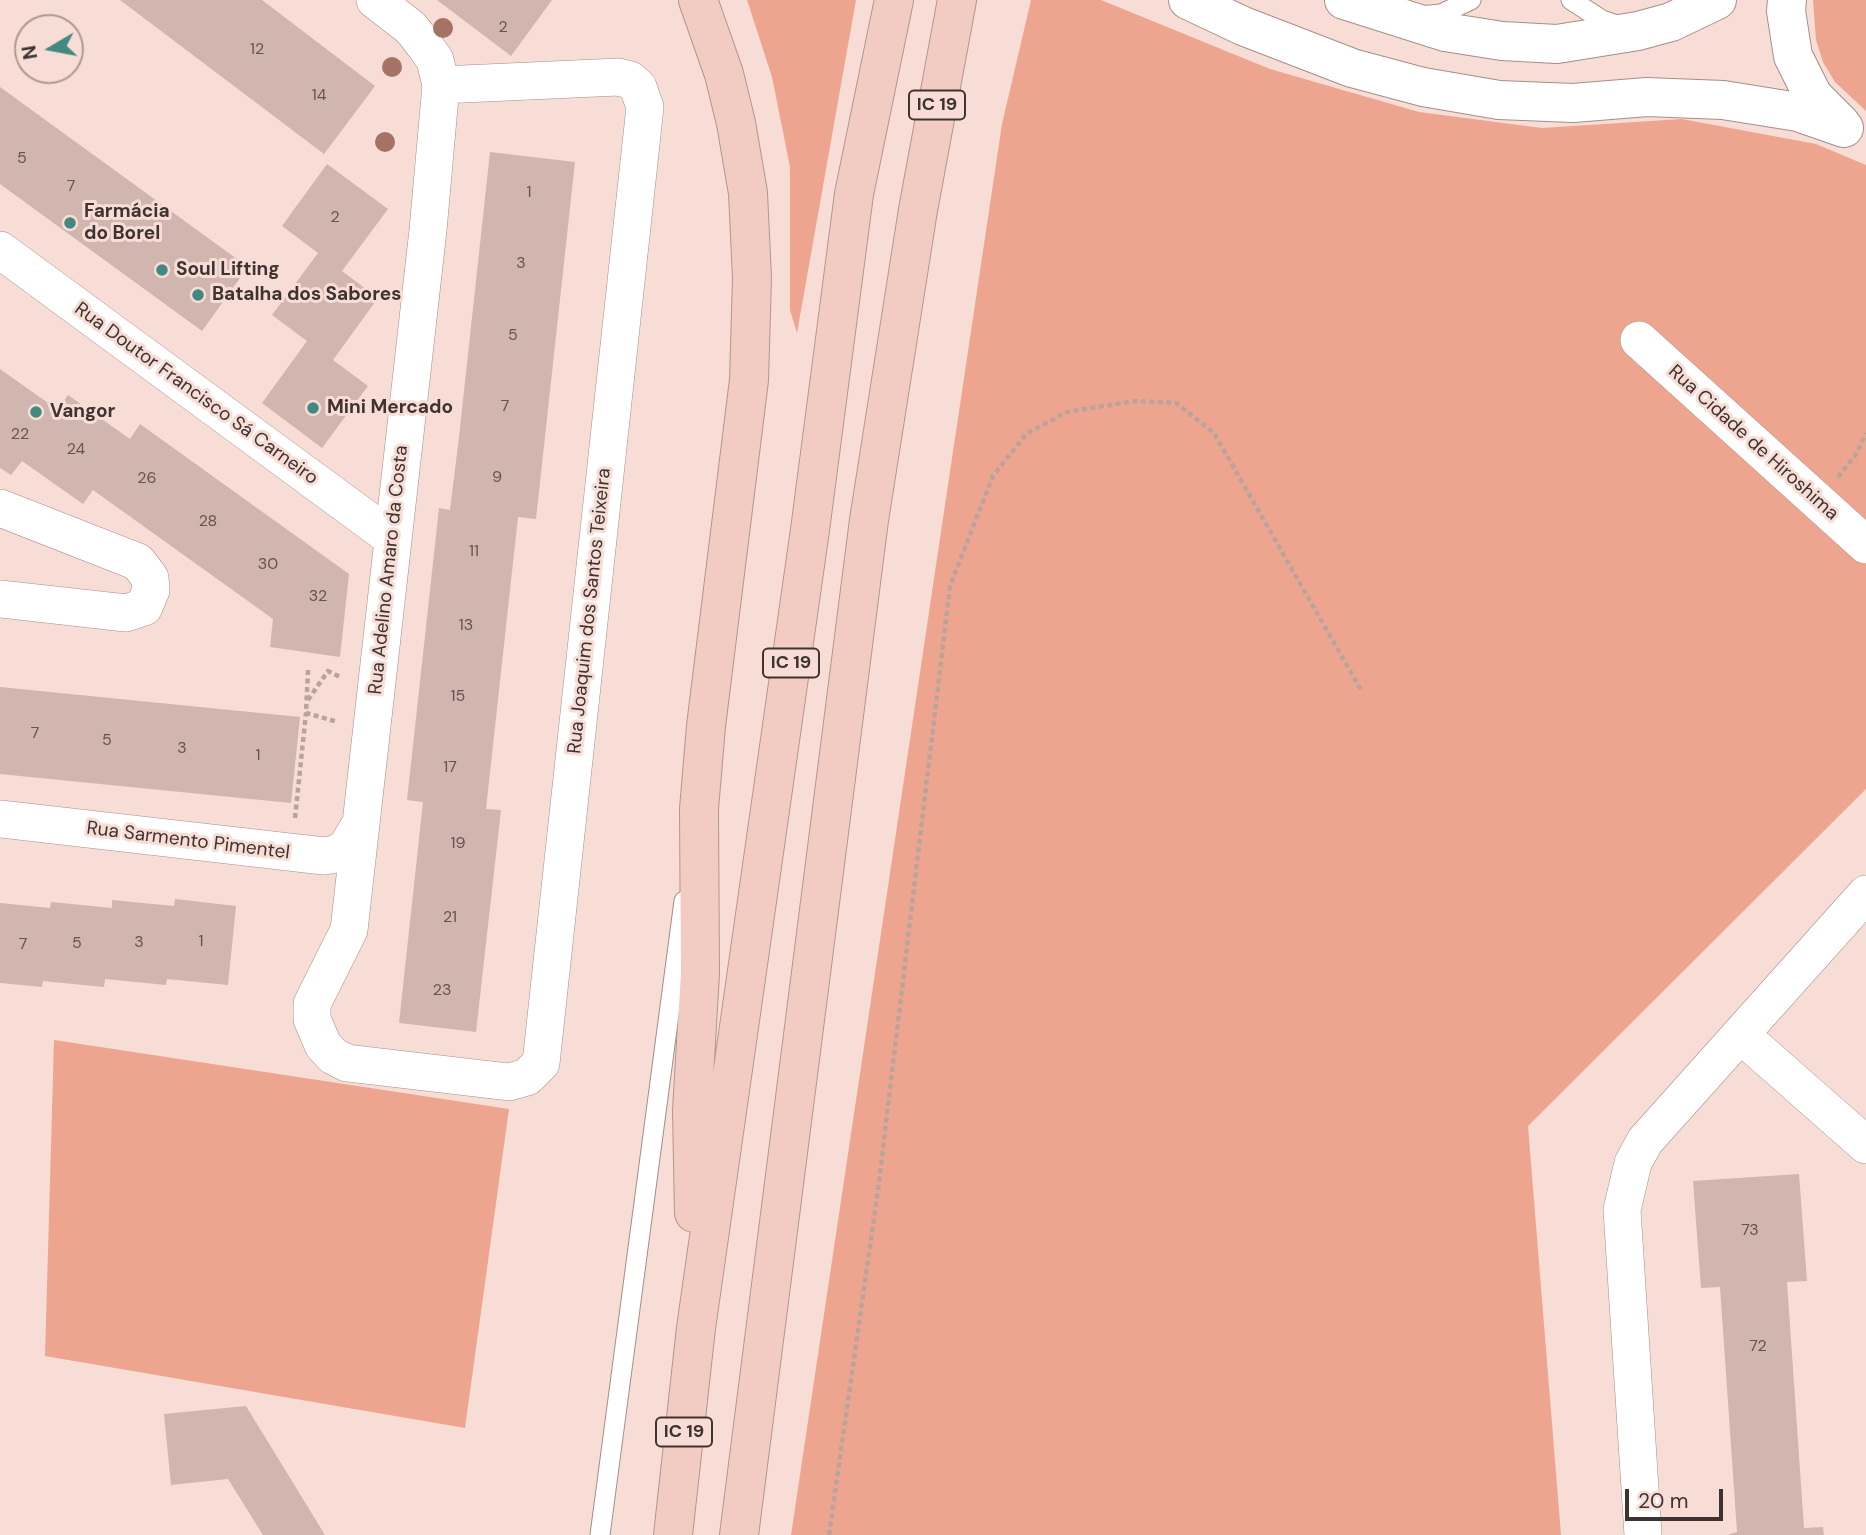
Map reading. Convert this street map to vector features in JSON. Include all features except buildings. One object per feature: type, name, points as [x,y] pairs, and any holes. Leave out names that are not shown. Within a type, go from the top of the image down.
[{"type":"highway","points":[[696,1328],[692,1111],[700,973],[699,808],[706,726],[750,380],[752,278],[748,193],[736,123],[724,74],[698,0]]},
{"type":"highway","name":"IC 19","points":[[673,1535],[696,1328],[810,530],[854,194],[894,0]]},
{"type":"highway","name":"IC 19","points":[[739,1535],[869,520],[918,210],[957,0]]},
{"type":"street","points":[[1188,0],[1243,26],[1352,68],[1423,87],[1499,100],[1573,103],[1647,97],[1723,100],[1798,112],[1855,134]]},
{"type":"street","points":[[1344,0],[1397,19],[1445,32],[1530,42],[1598,40],[1638,32],[1671,22],[1717,0]]},
{"type":"street","points":[[1787,0],[1786,11],[1793,55],[1813,96],[1855,134]]},
{"type":"street","points":[[387,4],[435,60],[441,85]]},
{"type":"street","name":"Rua Joaquim dos Santos Teixeira","points":[[312,1004],[312,1019],[323,1045],[333,1056],[347,1063],[509,1082],[527,1077],[541,1063],[645,107],[638,87],[630,80],[618,77],[441,85]]},
{"type":"street","name":"Rua Adelino Amaro da Costa","points":[[312,1004],[348,930],[428,230],[441,85]]},
{"type":"street","name":"Rua Doutor Francisco Sá Carneiro","points":[[0,250],[392,538]]},
{"type":"street","name":"Rua Cidade de Hiroshima","points":[[1639,340],[1866,545]]},
{"type":"street","points":[[0,508],[138,562],[150,578],[151,590],[144,607],[126,613],[0,599]]},
{"type":"street","name":"Rua Sarmento Pimentel","points":[[0,819],[292,853],[335,855],[354,839],[361,823]]},
{"type":"street","points":[[1643,1535],[1622,1210],[1626,1186],[1645,1141],[1866,894]]},
{"type":"street","points":[[1741,1035],[1866,1145]]},
{"type":"lane","points":[[1397,19],[1441,13],[1471,0]]},
{"type":"lane","points":[[1571,0],[1602,20],[1638,32]]},
{"type":"lane","points":[[600,1535],[689,862],[699,808]]},
{"type":"path","points":[[829,1535],[878,1191],[950,586],[993,476],[1026,434],[1067,412],[1135,401],[1176,403],[1214,433],[1360,690]]},
{"type":"path","points":[[1818,502],[1857,453],[1866,433]]},
{"type":"path","points":[[292,853],[308,670]]},
{"type":"path","points":[[307,701],[328,671],[345,680]]},
{"type":"path","points":[[306,713],[345,724]]},
{"type":"shaded area","points":[[747,0],[856,0],[797,333],[790,310],[790,167],[772,77]]},
{"type":"shaded area","points":[[1031,0],[1101,0],[1270,69],[1419,112],[1542,128],[1682,119],[1816,144],[1866,165],[1866,789],[1528,1126],[1561,1535],[791,1535],[1002,124]]},
{"type":"shaded area","points":[[1813,0],[1866,0],[1866,111],[1835,82],[1823,62],[1816,40]]},
{"type":"shaded area","points":[[54,1040],[509,1109],[465,1428],[45,1356]]},
{"type":"place","name":"Farmácia do Borel","points":[[70,223]]},
{"type":"place","name":"Soul Lifting","points":[[162,270]]},
{"type":"place","name":"Batalha dos Sabores","points":[[198,295]]},
{"type":"place","name":"Mini Mercado","points":[[313,408]]},
{"type":"place","name":"Vangor","points":[[36,412]]}]
